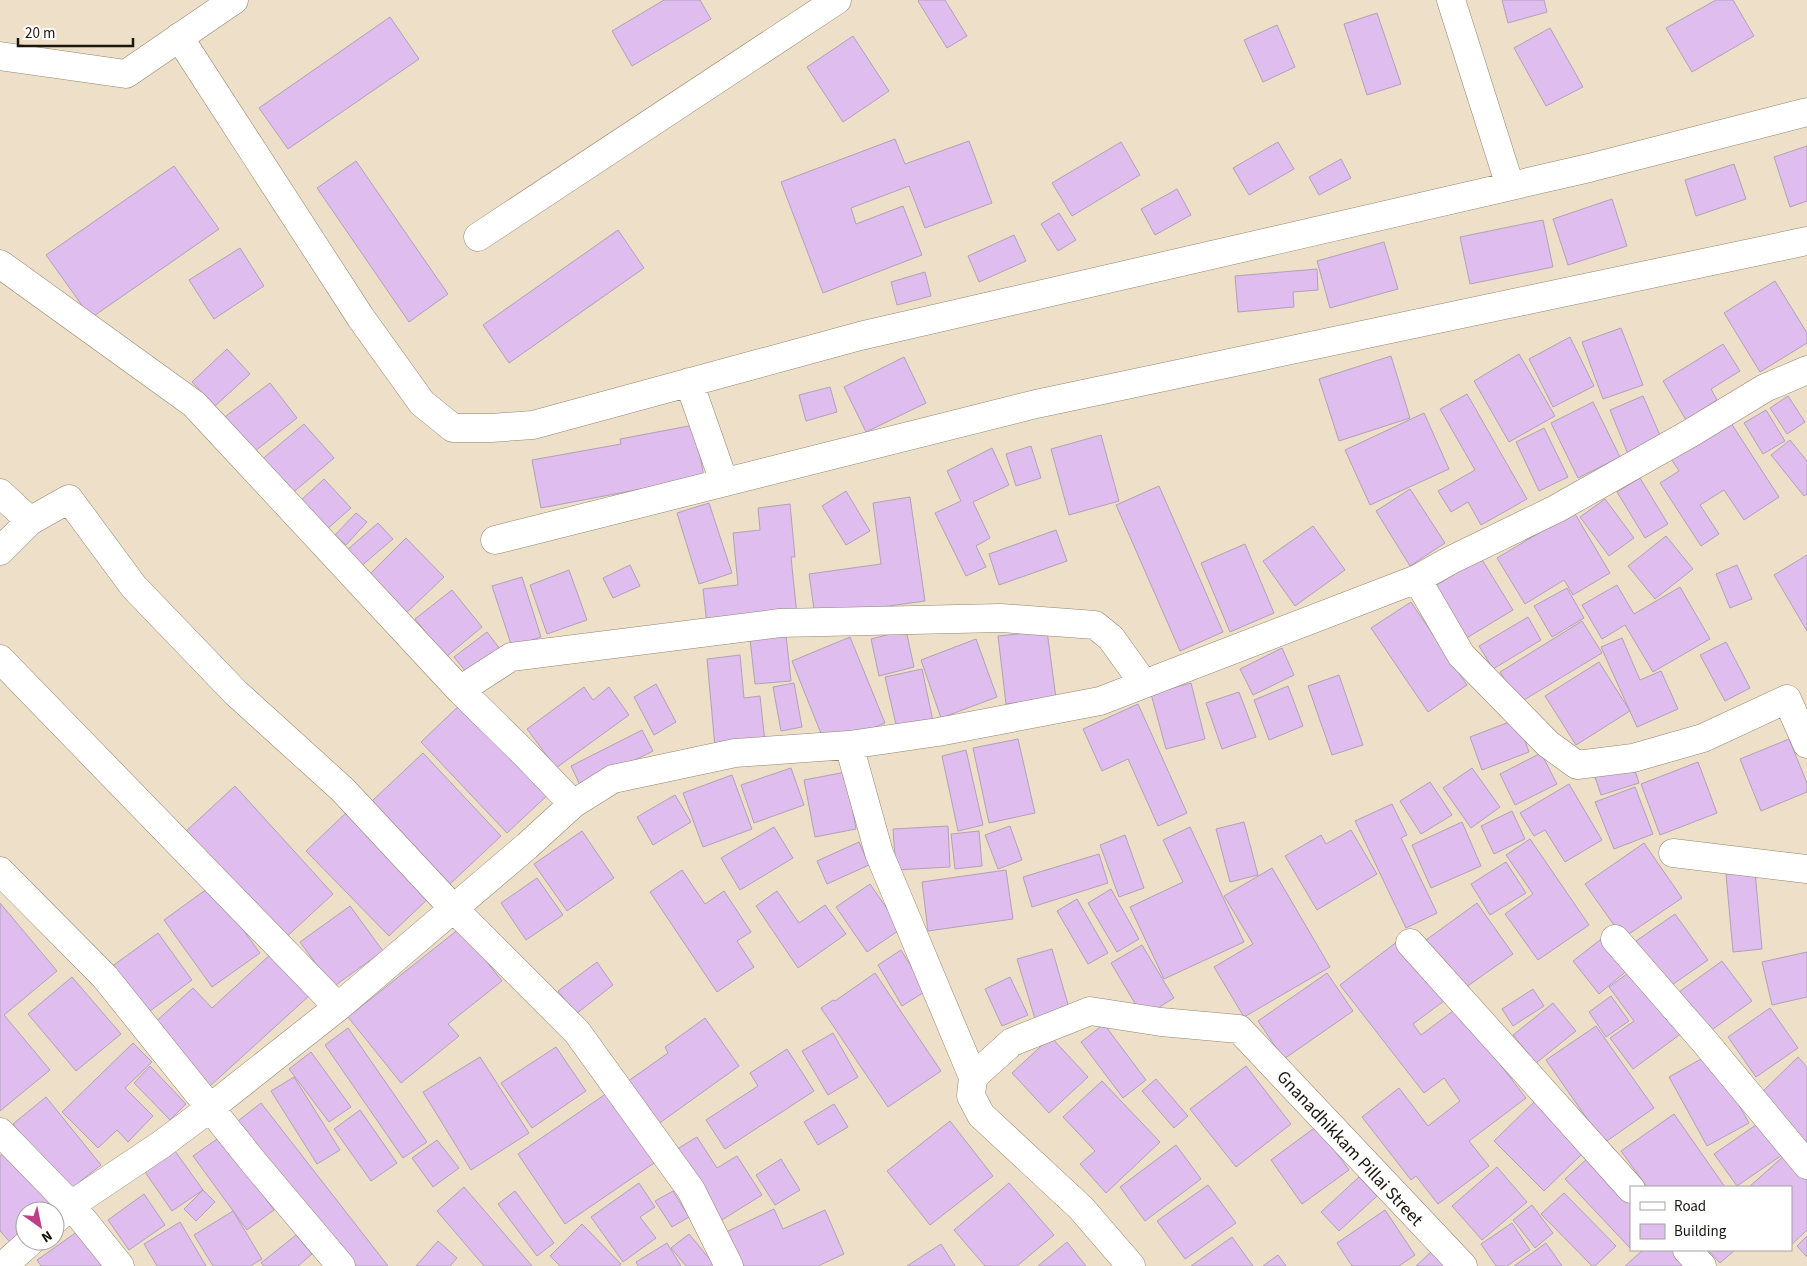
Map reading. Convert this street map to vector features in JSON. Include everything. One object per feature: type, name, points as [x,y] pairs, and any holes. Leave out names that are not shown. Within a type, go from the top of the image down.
[{"type":"street","points":[[0,56],[126,74],[234,0]]},
{"type":"street","points":[[478,237],[837,0]]},
{"type":"street","points":[[1451,0],[1510,186]]},
{"type":"street","points":[[179,38],[361,318],[422,404],[453,428],[533,425],[860,336],[1599,166],[1807,112]]},
{"type":"street","points":[[495,540],[1036,404],[1807,241]]},
{"type":"street","points":[[0,264],[194,404],[460,690],[573,804]]},
{"type":"street","points":[[65,1211],[162,1144],[210,1108],[338,1007],[527,846],[573,804],[613,779],[735,753],[849,745],[938,732],[1100,701],[1416,579],[1556,509],[1690,434],[1765,388],[1807,370]]},
{"type":"street","points":[[689,382],[724,482]]},
{"type":"street","points":[[0,493],[30,521]]},
{"type":"street","points":[[0,551],[30,521],[69,499],[134,587],[236,693],[343,790],[453,908],[577,1032],[691,1190],[729,1266]]},
{"type":"street","points":[[1416,579],[1461,655],[1548,744],[1577,765],[1634,758],[1703,738],[1797,693],[1807,744]]},
{"type":"street","points":[[460,690],[511,657],[780,623],[1001,618],[1095,625],[1111,638],[1144,684]]},
{"type":"street","points":[[0,659],[338,1007]]},
{"type":"street","points":[[849,745],[879,853],[973,1076],[971,1096],[981,1115],[1081,1208],[1131,1266]]},
{"type":"street","points":[[1672,853],[1807,868]]},
{"type":"street","points":[[0,871],[105,977],[255,1164],[341,1266]]},
{"type":"street","points":[[1615,939],[1704,1041],[1807,1165]]},
{"type":"street","points":[[1410,943],[1630,1188]]},
{"type":"street","name":"Gnanadhikkam Pillai Street","points":[[973,1076],[1012,1042],[1090,1011],[1160,1022],[1239,1030],[1463,1266]]},
{"type":"street","points":[[0,1132],[54,1201]]},
{"type":"street","points":[[65,1214],[120,1266]]},
{"type":"street","points":[[3,1266],[20,1251]]},
{"type":"street","points":[[1688,1251],[1702,1266]]},
{"type":"building","points":[[664,0],[700,0],[711,19],[632,66],[612,31]]},
{"type":"building","points":[[919,0],[945,0],[967,36],[947,48]]},
{"type":"building","points":[[1502,0],[1544,0],[1547,12],[1508,23]]},
{"type":"building","points":[[1716,0],[1733,0],[1754,36],[1692,72],[1666,28]]},
{"type":"building","points":[[1377,13],[1401,84],[1367,95],[1344,24]]},
{"type":"building","points":[[390,17],[419,59],[288,149],[259,108]]},
{"type":"building","points":[[1277,25],[1295,67],[1263,82],[1244,40]]},
{"type":"building","points":[[1550,28],[1583,87],[1546,106],[1514,48]]},
{"type":"building","points":[[853,36],[889,91],[843,122],[807,67]]},
{"type":"building","points":[[895,139],[905,164],[969,141],[992,203],[925,228],[909,186],[851,208],[856,224],[903,206],[922,255],[823,293],[781,182]]},
{"type":"building","points":[[1121,142],[1140,175],[1072,216],[1052,183]]},
{"type":"building","points":[[1278,142],[1294,169],[1249,195],[1233,168]]},
{"type":"building","points":[[1807,146],[1807,201],[1790,207],[1774,157]]},
{"type":"building","points":[[1341,159],[1351,178],[1319,195],[1309,177]]},
{"type":"building","points":[[356,161],[448,294],[409,322],[317,188]]},
{"type":"building","points":[[1734,164],[1746,199],[1696,216],[1685,180]]},
{"type":"building","points":[[174,166],[219,229],[91,318],[46,255]]},
{"type":"building","points":[[1177,189],[1191,215],[1155,235],[1141,209]]},
{"type":"building","points":[[1612,199],[1627,246],[1568,265],[1553,219]]},
{"type":"building","points":[[1059,213],[1076,240],[1058,251],[1041,224]]},
{"type":"building","points":[[1543,220],[1553,267],[1470,284],[1460,237]]},
{"type":"building","points":[[618,230],[644,268],[509,363],[483,325]]},
{"type":"building","points":[[1014,235],[1026,261],[979,282],[968,256]]},
{"type":"building","points":[[1384,242],[1398,289],[1330,308],[1317,261]]},
{"type":"building","points":[[240,248],[264,286],[214,319],[189,280]]},
{"type":"building","points":[[1317,269],[1318,290],[1293,292],[1294,307],[1238,312],[1235,276]]},
{"type":"building","points":[[925,272],[931,296],[897,305],[891,282]]},
{"type":"building","points":[[1775,281],[1807,333],[1807,343],[1760,372],[1724,313]]},
{"type":"building","points":[[1621,328],[1643,385],[1603,399],[1582,342]]},
{"type":"building","points":[[1570,337],[1594,386],[1553,407],[1529,359]]},
{"type":"building","points":[[1723,344],[1740,371],[1711,389],[1717,400],[1686,420],[1663,381]]},
{"type":"building","points":[[227,349],[250,374],[215,406],[192,382]]},
{"type":"building","points":[[1519,354],[1555,416],[1509,442],[1474,381]]},
{"type":"building","points":[[1391,356],[1410,418],[1339,441],[1319,379]]},
{"type":"building","points":[[904,357],[926,403],[866,432],[844,387]]},
{"type":"building","points":[[270,383],[297,418],[250,455],[222,419]]},
{"type":"building","points":[[830,387],[837,412],[806,421],[799,395]]},
{"type":"building","points":[[1467,394],[1527,499],[1481,525],[1468,502],[1451,512],[1438,491],[1475,470],[1440,409]]},
{"type":"building","points":[[1643,396],[1662,440],[1628,454],[1610,410]]},
{"type":"building","points":[[1788,396],[1805,422],[1787,434],[1770,408]]},
{"type":"building","points":[[1593,402],[1620,457],[1578,478],[1551,423]]},
{"type":"building","points":[[1766,410],[1785,441],[1763,454],[1744,423]]},
{"type":"building","points":[[1424,413],[1449,469],[1370,505],[1345,450]]},
{"type":"building","points":[[1731,423],[1779,497],[1744,520],[1724,490],[1700,505],[1719,534],[1701,546],[1660,483],[1679,471],[1668,454],[1688,441],[1693,448]]},
{"type":"building","points":[[304,424],[334,458],[290,495],[260,461]]},
{"type":"building","points":[[694,425],[704,477],[541,508],[532,460],[621,444],[620,439]]},
{"type":"building","points":[[1544,428],[1568,477],[1539,491],[1516,442]]},
{"type":"building","points":[[1101,435],[1119,501],[1069,515],[1051,449]]},
{"type":"building","points":[[1790,440],[1807,461],[1807,494],[1804,496],[1771,455]]},
{"type":"building","points":[[1031,446],[1041,478],[1016,486],[1006,454]]},
{"type":"building","points":[[992,448],[1009,485],[973,502],[990,538],[976,546],[986,567],[966,576],[935,513],[961,501],[947,471]]},
{"type":"building","points":[[1640,478],[1668,524],[1645,538],[1617,492]]},
{"type":"building","points":[[324,479],[351,508],[325,531],[299,502]]},
{"type":"building","points":[[1159,486],[1223,632],[1180,651],[1116,505]]},
{"type":"building","points":[[1410,489],[1445,543],[1410,566],[1376,511]]},
{"type":"building","points":[[846,491],[870,531],[846,545],[822,506]]},
{"type":"building","points":[[910,497],[925,601],[815,616],[809,574],[881,564],[873,503]]},
{"type":"building","points":[[1605,499],[1634,538],[1609,556],[1580,517]]},
{"type":"building","points":[[709,503],[732,573],[699,584],[677,513]]},
{"type":"building","points":[[790,504],[795,557],[791,557],[797,615],[707,625],[703,589],[738,585],[733,533],[760,530],[758,508]]},
{"type":"building","points":[[1574,512],[1610,573],[1573,595],[1564,580],[1525,604],[1497,558]]},
{"type":"building","points":[[356,513],[367,522],[346,545],[335,535]]},
{"type":"building","points":[[378,523],[393,539],[360,567],[346,551]]},
{"type":"building","points":[[1313,526],[1345,570],[1295,606],[1263,561]]},
{"type":"building","points":[[1056,530],[1067,561],[999,585],[989,554]]},
{"type":"building","points":[[1666,536],[1693,569],[1655,599],[1628,566]]},
{"type":"building","points":[[406,538],[444,577],[402,617],[365,579]]},
{"type":"building","points":[[1245,544],[1274,613],[1230,632],[1201,563]]},
{"type":"building","points":[[1807,555],[1807,631],[1774,575]]},
{"type":"building","points":[[1481,558],[1513,610],[1465,639],[1433,587]]},
{"type":"building","points":[[630,565],[640,586],[613,598],[603,578]]},
{"type":"building","points":[[1737,565],[1752,599],[1730,608],[1716,574]]},
{"type":"building","points":[[569,570],[587,620],[547,634],[530,585]]},
{"type":"building","points":[[522,577],[541,637],[512,647],[492,586]]},
{"type":"building","points":[[1617,585],[1634,614],[1680,587],[1710,639],[1653,672],[1625,625],[1602,639],[1582,605]]},
{"type":"building","points":[[1567,588],[1584,618],[1552,637],[1534,606]]},
{"type":"building","points":[[452,590],[482,627],[446,657],[415,619]]},
{"type":"building","points":[[1411,602],[1467,685],[1428,712],[1371,628]]},
{"type":"building","points":[[1528,617],[1541,640],[1493,669],[1479,646]]},
{"type":"building","points":[[1582,621],[1602,653],[1519,703],[1500,672]]},
{"type":"building","points":[[906,630],[914,667],[879,676],[871,639]]},
{"type":"building","points":[[1047,631],[1056,698],[1006,704],[998,636]]},
{"type":"building","points":[[487,632],[503,653],[471,678],[454,657]]},
{"type":"building","points":[[786,635],[791,681],[755,684],[750,639]]},
{"type":"building","points":[[850,637],[885,723],[852,737],[849,731],[824,741],[792,661]]},
{"type":"building","points":[[1622,638],[1640,680],[1661,671],[1678,709],[1637,727],[1601,647]]},
{"type":"building","points":[[976,639],[997,697],[941,718],[921,660]]},
{"type":"building","points":[[1726,642],[1750,688],[1725,701],[1700,655]]},
{"type":"building","points":[[1282,648],[1294,675],[1253,695],[1240,669]]},
{"type":"building","points":[[740,655],[744,698],[760,696],[765,742],[715,747],[707,659]]},
{"type":"building","points":[[1599,662],[1630,711],[1576,745],[1545,696]]},
{"type":"building","points":[[922,669],[933,721],[897,729],[885,677]]},
{"type":"building","points":[[1339,675],[1363,745],[1332,755],[1308,686]]},
{"type":"building","points":[[794,683],[802,727],[781,731],[773,687]]},
{"type":"building","points":[[1191,683],[1205,739],[1166,749],[1151,694]]},
{"type":"building","points":[[656,684],[676,722],[654,735],[634,697]]},
{"type":"building","points":[[1288,686],[1303,726],[1269,740],[1254,700]]},
{"type":"building","points":[[584,687],[593,700],[609,687],[629,715],[556,768],[527,729]]},
{"type":"building","points":[[1239,692],[1256,737],[1222,749],[1206,703]]},
{"type":"building","points":[[464,701],[551,792],[507,833],[421,742]]},
{"type":"building","points":[[1138,704],[1187,813],[1158,826],[1128,759],[1102,771],[1083,729]]},
{"type":"building","points":[[1517,719],[1529,752],[1482,770],[1470,737]]},
{"type":"building","points":[[642,730],[653,751],[581,787],[571,766]]},
{"type":"building","points":[[1018,739],[1035,813],[989,823],[973,748]]},
{"type":"building","points":[[1789,739],[1807,783],[1807,792],[1761,811],[1740,759]]},
{"type":"building","points":[[966,750],[983,825],[958,831],[942,756]]},
{"type":"building","points":[[423,753],[501,836],[450,884],[372,801]]},
{"type":"building","points":[[1541,753],[1557,784],[1515,805],[1500,774]]},
{"type":"building","points":[[1698,762],[1717,813],[1660,835],[1641,784]]},
{"type":"building","points":[[1633,764],[1639,783],[1601,795],[1595,777]]},
{"type":"building","points":[[791,768],[804,805],[754,823],[741,785]]},
{"type":"building","points":[[1472,768],[1500,807],[1471,828],[1443,788]]},
{"type":"building","points":[[846,772],[856,829],[815,837],[804,780]]},
{"type":"building","points":[[732,775],[752,829],[703,847],[683,793]]},
{"type":"building","points":[[1430,782],[1452,815],[1421,834],[1400,801]]},
{"type":"building","points":[[1569,784],[1602,840],[1565,862],[1545,830],[1534,836],[1520,813]]},
{"type":"building","points":[[235,786],[333,894],[283,940],[184,833]]},
{"type":"building","points":[[1635,787],[1653,834],[1614,849],[1595,802]]},
{"type":"building","points":[[675,795],[691,822],[653,845],[637,817]]},
{"type":"building","points":[[1392,804],[1407,835],[1401,838],[1437,913],[1406,928],[1355,821]]},
{"type":"building","points":[[350,809],[433,894],[389,936],[306,851]]},
{"type":"building","points":[[1512,811],[1525,839],[1494,854],[1481,826]]},
{"type":"building","points":[[1244,822],[1258,875],[1230,882],[1216,829]]},
{"type":"building","points":[[1462,822],[1481,866],[1431,888],[1412,845]]},
{"type":"building","points":[[948,826],[950,867],[896,870],[893,829]]},
{"type":"building","points":[[1010,826],[1022,860],[998,869],[985,835]]},
{"type":"building","points":[[774,827],[793,858],[740,890],[721,858]]},
{"type":"building","points":[[1190,827],[1244,942],[1164,979],[1130,907],[1183,882],[1163,840]]},
{"type":"building","points":[[1351,830],[1377,874],[1317,910],[1285,856],[1321,835],[1326,844]]},
{"type":"building","points":[[582,831],[614,878],[567,911],[534,864]]},
{"type":"building","points":[[979,831],[982,866],[955,869],[951,834]]},
{"type":"building","points":[[1125,835],[1144,888],[1119,897],[1100,845]]},
{"type":"building","points":[[1530,839],[1589,925],[1538,960],[1505,914],[1533,894],[1506,855]]},
{"type":"building","points":[[859,842],[869,865],[827,884],[817,861]]},
{"type":"building","points":[[1644,843],[1682,898],[1623,938],[1585,884]]},
{"type":"building","points":[[1099,854],[1108,883],[1032,907],[1023,877]]},
{"type":"building","points":[[1506,862],[1526,893],[1490,915],[1471,884]]},
{"type":"building","points":[[1272,868],[1330,967],[1244,1017],[1214,967],[1253,944],[1224,896]]},
{"type":"building","points":[[682,870],[705,904],[724,891],[751,932],[737,941],[754,967],[717,992],[650,892]]},
{"type":"building","points":[[1006,870],[1013,919],[928,931],[922,882]]},
{"type":"building","points":[[1755,871],[1762,949],[1733,952],[1726,874]]},
{"type":"building","points":[[537,878],[563,915],[526,940],[501,903]]},
{"type":"building","points":[[870,884],[901,929],[867,952],[836,907]]},
{"type":"building","points":[[211,886],[260,953],[212,987],[164,920]]},
{"type":"building","points":[[1111,889],[1139,939],[1117,952],[1088,903]]},
{"type":"building","points":[[777,891],[799,923],[825,905],[846,934],[798,968],[756,906]]},
{"type":"building","points":[[1077,899],[1108,953],[1088,964],[1057,911]]},
{"type":"building","points":[[0,903],[57,971],[4,1015],[50,1070],[0,1111]]},
{"type":"building","points":[[1477,903],[1513,954],[1462,990],[1426,940]]},
{"type":"building","points":[[350,906],[383,951],[333,987],[300,942]]},
{"type":"building","points":[[1675,914],[1708,960],[1669,987],[1636,941]]},
{"type":"building","points":[[460,928],[502,981],[448,1024],[459,1036],[401,1083],[348,1017]]},
{"type":"building","points":[[158,933],[192,980],[146,1014],[111,967]]},
{"type":"building","points":[[1605,936],[1630,968],[1599,994],[1573,961]]},
{"type":"building","points":[[1402,938],[1448,998],[1413,1024],[1421,1035],[1457,1008],[1526,1098],[1469,1141],[1489,1166],[1438,1204],[1416,1176],[1411,1180],[1362,1117],[1399,1088],[1428,1126],[1460,1101],[1444,1078],[1424,1093],[1340,985]]},
{"type":"building","points":[[1142,945],[1174,998],[1143,1017],[1111,963]]},
{"type":"building","points":[[1052,949],[1069,1008],[1035,1019],[1017,959]]},
{"type":"building","points":[[901,950],[926,991],[902,1006],[878,965]]},
{"type":"building","points":[[1807,952],[1807,997],[1772,1005],[1762,962]]},
{"type":"building","points":[[272,953],[310,995],[210,1086],[153,1024],[193,988],[212,1008]]},
{"type":"building","points":[[1722,961],[1752,1001],[1709,1032],[1679,992]]},
{"type":"building","points":[[597,962],[613,985],[576,1014],[558,991]]},
{"type":"building","points":[[1635,968],[1682,1033],[1633,1069],[1610,1038],[1634,1021],[1609,987]]},
{"type":"building","points":[[875,973],[941,1071],[888,1107],[821,1008],[833,1000],[835,1001]]},
{"type":"building","points":[[1327,973],[1353,1011],[1284,1059],[1258,1021]]},
{"type":"building","points":[[72,977],[121,1034],[76,1071],[28,1014]]},
{"type":"building","points":[[1010,977],[1028,1015],[1002,1026],[985,989]]},
{"type":"building","points":[[1533,989],[1544,1006],[1513,1026],[1502,1009]]},
{"type":"building","points":[[1611,996],[1629,1021],[1606,1037],[1589,1012]]},
{"type":"building","points":[[1553,1003],[1576,1031],[1536,1063],[1513,1035]]},
{"type":"building","points":[[1770,1008],[1798,1048],[1756,1077],[1728,1037]]},
{"type":"building","points":[[705,1018],[739,1066],[654,1127],[624,1084],[668,1053],[665,1047]]},
{"type":"building","points":[[1104,1024],[1146,1080],[1123,1098],[1081,1042]]},
{"type":"building","points":[[1596,1026],[1654,1108],[1604,1143],[1546,1060]]},
{"type":"building","points":[[348,1028],[427,1142],[403,1158],[325,1045]]},
{"type":"building","points":[[833,1033],[858,1077],[828,1095],[802,1051]]},
{"type":"building","points":[[1051,1037],[1088,1077],[1049,1113],[1012,1073]]},
{"type":"building","points":[[133,1043],[152,1062],[125,1088],[153,1116],[128,1142],[117,1130],[98,1148],[62,1112]]},
{"type":"building","points":[[556,1047],[586,1091],[532,1128],[501,1083]]},
{"type":"building","points":[[787,1049],[814,1091],[725,1149],[706,1120],[758,1086],[750,1073]]},
{"type":"building","points":[[311,1052],[351,1107],[329,1122],[289,1069]]},
{"type":"building","points":[[1710,1054],[1749,1123],[1707,1146],[1669,1077]]},
{"type":"building","points":[[480,1057],[529,1133],[471,1170],[423,1092]]},
{"type":"building","points":[[1798,1057],[1807,1067],[1807,1147],[1758,1096]]},
{"type":"building","points":[[150,1066],[186,1104],[170,1120],[134,1083]]},
{"type":"building","points":[[1246,1066],[1291,1124],[1236,1167],[1190,1109]]},
{"type":"building","points":[[294,1077],[340,1150],[317,1164],[271,1091]]},
{"type":"building","points":[[1156,1079],[1188,1116],[1174,1128],[1142,1091]]},
{"type":"building","points":[[1102,1081],[1160,1142],[1106,1193],[1080,1164],[1095,1151],[1063,1117]]},
{"type":"building","points":[[613,1089],[660,1159],[565,1224],[518,1154]]},
{"type":"building","points":[[46,1097],[101,1165],[67,1192],[13,1124]]},
{"type":"building","points":[[1535,1101],[1585,1151],[1544,1191],[1494,1141]]},
{"type":"building","points":[[261,1103],[388,1266],[351,1266],[238,1121]]},
{"type":"building","points":[[834,1104],[848,1127],[818,1145],[804,1122]]},
{"type":"building","points":[[360,1110],[397,1163],[371,1181],[334,1129]]},
{"type":"building","points":[[1674,1114],[1724,1186],[1646,1186],[1621,1151]]},
{"type":"building","points":[[1763,1120],[1785,1153],[1737,1186],[1714,1154]]},
{"type":"building","points":[[950,1121],[993,1176],[930,1225],[887,1171]]},
{"type":"building","points":[[1317,1126],[1349,1170],[1302,1204],[1271,1160]]},
{"type":"building","points":[[220,1137],[274,1210],[247,1230],[193,1156]]},
{"type":"building","points":[[697,1137],[717,1168],[737,1156],[762,1195],[717,1223],[672,1152]]},
{"type":"building","points":[[437,1140],[459,1168],[433,1187],[412,1158]]},
{"type":"building","points":[[1176,1145],[1201,1179],[1145,1221],[1120,1187]]},
{"type":"building","points":[[8,1149],[56,1200],[15,1201],[15,1237],[10,1242],[0,1231],[0,1156]]},
{"type":"building","points":[[175,1151],[203,1190],[172,1211],[145,1172]]},
{"type":"building","points":[[1787,1153],[1807,1175],[1807,1230],[1792,1244],[1792,1186],[1750,1186]]},
{"type":"building","points":[[1589,1157],[1630,1199],[1630,1248],[1565,1179]]},
{"type":"building","points":[[781,1159],[800,1190],[775,1205],[756,1175]]},
{"type":"building","points":[[1497,1167],[1527,1202],[1482,1240],[1452,1206]]},
{"type":"building","points":[[1359,1177],[1377,1196],[1339,1231],[1321,1212]]},
{"type":"building","points":[[639,1183],[655,1207],[640,1217],[656,1238],[623,1262],[591,1217]]},
{"type":"building","points":[[1009,1183],[1054,1235],[1017,1266],[985,1266],[954,1230]]},
{"type":"building","points":[[1208,1185],[1236,1223],[1185,1259],[1157,1221]]},
{"type":"building","points":[[464,1187],[532,1266],[484,1266],[437,1211]]},
{"type":"building","points":[[203,1190],[215,1202],[196,1221],[184,1209]]},
{"type":"building","points":[[515,1191],[554,1243],[537,1256],[498,1204]]},
{"type":"building","points":[[673,1191],[689,1217],[672,1227],[655,1201]]},
{"type":"building","points":[[1564,1193],[1616,1246],[1595,1266],[1592,1266],[1541,1214]]},
{"type":"building","points":[[144,1194],[165,1225],[129,1250],[108,1220]]},
{"type":"building","points":[[1532,1205],[1553,1233],[1535,1248],[1513,1220]]},
{"type":"building","points":[[774,1209],[783,1229],[825,1210],[844,1254],[818,1266],[741,1266],[726,1232]]},
{"type":"building","points":[[1385,1210],[1415,1255],[1399,1266],[1352,1266],[1337,1243]]},
{"type":"building","points":[[233,1211],[262,1259],[250,1266],[213,1266],[194,1235]]},
{"type":"building","points":[[180,1222],[206,1266],[157,1266],[144,1244]]},
{"type":"building","points":[[1512,1223],[1530,1250],[1507,1266],[1496,1266],[1481,1244]]},
{"type":"building","points":[[582,1224],[621,1264],[619,1266],[560,1266],[550,1256]]},
{"type":"building","points":[[81,1229],[107,1266],[41,1266],[37,1260],[50,1251],[65,1251],[65,1240]]},
{"type":"building","points":[[689,1234],[713,1263],[710,1266],[686,1266],[671,1248]]},
{"type":"building","points":[[296,1235],[312,1254],[298,1266],[264,1266],[261,1263]]},
{"type":"building","points":[[1807,1236],[1807,1257],[1797,1246]]},
{"type":"building","points":[[1232,1237],[1253,1266],[1191,1266]]},
{"type":"building","points":[[438,1241],[457,1258],[450,1266],[416,1266]]},
{"type":"building","points":[[1067,1242],[1086,1266],[1038,1266]]},
{"type":"building","points":[[667,1243],[681,1266],[638,1266],[636,1262]]},
{"type":"building","points":[[1546,1243],[1562,1266],[1514,1266]]},
{"type":"building","points":[[941,1244],[955,1266],[907,1266]]},
{"type":"building","points":[[1432,1251],[1445,1266],[1416,1266]]},
{"type":"building","points":[[1642,1251],[1679,1251],[1692,1266],[1625,1266]]},
{"type":"building","points":[[1709,1251],[1734,1251],[1720,1263]]},
{"type":"building","points":[[1278,1255],[1286,1266],[1263,1266]]}]
